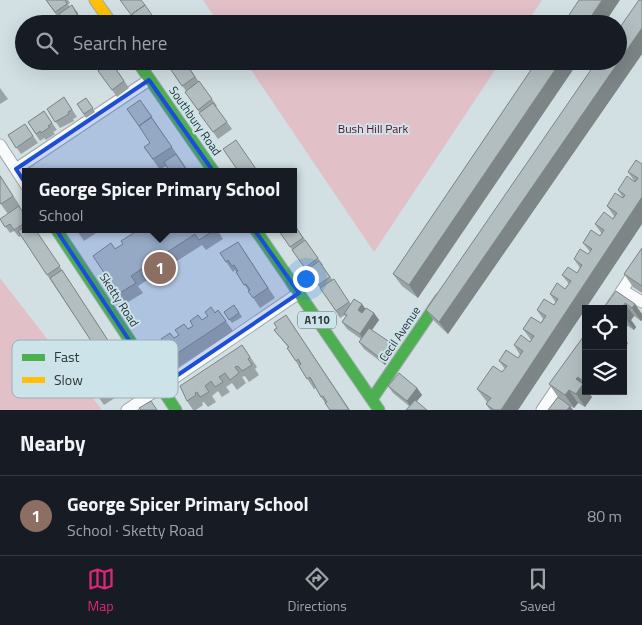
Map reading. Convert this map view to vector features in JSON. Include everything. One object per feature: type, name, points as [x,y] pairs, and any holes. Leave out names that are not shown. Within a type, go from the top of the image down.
[{"type":"main road","points":[[95,0],[106,15]]},
{"type":"main road","name":"Southbury Road","points":[[143,70],[211,168]]},
{"type":"main road","name":"Sketty Road","points":[[59,233],[129,340]]},
{"type":"main road","name":"A110","points":[[258,233],[379,410]]},
{"type":"main road","name":"Cecil Avenue","points":[[372,399],[449,286]]},
{"type":"main road","name":"Sketty Road","points":[[167,398],[176,410]]},
{"type":"street","points":[[16,169],[149,80]]},
{"type":"street","points":[[0,145],[22,179]]},
{"type":"street","points":[[613,305],[642,260]]},
{"type":"street","points":[[622,290],[642,302]]},
{"type":"street","points":[[178,376],[298,293]]},
{"type":"street","points":[[542,410],[570,369]]},
{"type":"street","points":[[126,410],[145,398]]},
{"type":"highlighted area","points":[[149,80],[299,293],[160,387],[16,169]]},
{"type":"green space","points":[[203,0],[542,0],[532,15],[213,15]]},
{"type":"green space","name":"Bush Hill Park","points":[[251,70],[495,70],[374,252]]},
{"type":"green space","points":[[0,278],[48,340],[12,340],[12,398],[93,398],[102,410],[0,410]]},
{"type":"building","points":[[46,0],[65,0],[67,4],[55,12]]},
{"type":"building","points":[[120,0],[141,0],[145,5],[131,15]]},
{"type":"building","points":[[579,0],[602,0],[592,15],[569,15]]},
{"type":"building","points":[[639,0],[642,0],[642,28],[627,50],[627,17]]},
{"type":"building","points":[[72,5],[77,15],[60,15]]},
{"type":"building","points":[[145,5],[152,15],[133,15]]},
{"type":"building","points":[[116,70],[124,81],[112,90],[98,71]]},
{"type":"building","points":[[171,70],[190,70],[195,77],[182,86]]},
{"type":"building","points":[[531,70],[555,70],[409,285],[393,274]]},
{"type":"building","points":[[591,70],[613,70],[439,322],[426,310]]},
{"type":"building","points":[[199,81],[212,99],[198,110],[185,92]]},
{"type":"building","points":[[64,97],[72,110],[68,112],[69,114],[55,122],[47,109]]},
{"type":"building","points":[[86,98],[93,108],[84,114],[77,104]]},
{"type":"building","points":[[140,100],[152,117],[139,126],[127,109]]},
{"type":"building","points":[[213,103],[227,122],[213,132],[199,113]]},
{"type":"building","points":[[44,111],[52,123],[48,126],[50,127],[36,134],[28,122]]},
{"type":"building","points":[[151,117],[172,147],[153,159],[144,147],[150,143],[139,126]]},
{"type":"building","points":[[25,124],[33,136],[16,148],[8,135]]},
{"type":"building","points":[[236,140],[255,168],[236,168],[223,149]]},
{"type":"building","points":[[176,154],[185,168],[168,168],[164,162]]},
{"type":"building","points":[[636,160],[642,164],[642,197],[501,410],[494,410],[486,404],[491,398],[477,389],[493,366],[502,372],[507,366],[499,361],[506,350],[518,358],[523,351],[514,345],[521,335],[530,342],[534,336],[523,329],[531,317],[541,323],[546,316],[537,310],[544,299],[554,305],[558,299],[550,294],[557,283],[565,289],[571,281],[562,275],[568,267],[577,273],[582,265],[574,259],[580,249],[588,254],[592,249],[583,243],[591,230],[600,236],[604,230],[595,224],[604,212],[613,219],[617,213],[607,206],[615,193],[623,198],[625,195],[618,190],[627,176],[635,182],[638,178],[628,172]]},
{"type":"building","points":[[0,176],[13,196],[1,204],[0,203]]},
{"type":"building","points":[[19,206],[22,211],[22,225],[14,230],[10,224],[5,227],[0,219]]},
{"type":"building","points":[[22,228],[22,233],[38,233],[60,266],[47,275],[18,231]]},
{"type":"building","points":[[297,229],[303,238],[290,247],[280,233],[297,233]]},
{"type":"building","points":[[134,233],[210,233],[199,240],[195,234],[131,276],[136,283],[118,294],[93,256],[111,243],[115,249],[123,244],[121,241]]},
{"type":"building","points":[[305,240],[318,258],[305,268],[292,250]]},
{"type":"building","points":[[238,242],[268,288],[253,298],[248,291],[250,290],[246,284],[244,285],[236,272],[238,271],[234,265],[232,266],[228,260],[226,262],[220,253]]},
{"type":"building","points":[[642,248],[642,286],[624,274]]},
{"type":"building","points":[[319,261],[330,277],[318,285],[307,270]]},
{"type":"building","points":[[62,270],[108,340],[91,340],[50,278]]},
{"type":"building","points":[[334,279],[349,302],[336,311],[320,288]]},
{"type":"building","points":[[616,291],[635,304],[632,308],[625,303],[624,305],[606,305]]},
{"type":"building","points":[[354,299],[362,304],[358,310],[362,313],[366,308],[374,313],[360,334],[342,322],[347,315],[344,314]]},
{"type":"building","points":[[234,305],[239,313],[229,320],[224,312]]},
{"type":"building","points":[[211,307],[215,313],[218,310],[226,321],[178,353],[178,340],[161,339],[170,333],[174,338],[179,335],[175,330],[184,324],[188,329],[193,326],[190,321],[198,315],[202,320],[208,316],[205,312]]},
{"type":"building","points":[[286,315],[349,410],[330,410],[325,403],[327,402],[323,396],[321,397],[310,377],[307,379],[299,366],[301,364],[298,359],[296,361],[287,348],[289,347],[274,330],[277,328],[274,323]]},
{"type":"building","points":[[369,328],[391,343],[380,358],[359,342]]},
{"type":"building","points":[[582,339],[582,380],[578,377],[576,379],[582,385],[576,394],[569,390],[565,395],[549,384]]},
{"type":"building","points":[[242,345],[250,357],[248,359],[252,365],[242,371],[238,366],[235,367],[239,373],[230,380],[225,373],[219,377],[223,382],[215,387],[211,381],[205,386],[209,392],[200,397],[197,392],[195,393],[196,395],[187,401],[180,386]]},
{"type":"building","points":[[399,373],[417,388],[407,401],[388,386]]},
{"type":"building","points":[[558,397],[570,406],[567,410],[548,410]]},
{"type":"building","points":[[415,400],[427,410],[406,410]]},
{"type":"building","points":[[151,401],[157,410],[141,410],[139,408]]},
{"type":"traffic: fast","points":[[143,70],[211,168]]},
{"type":"traffic: fast","points":[[59,233],[130,340]]},
{"type":"traffic: fast","points":[[258,233],[379,410]]},
{"type":"traffic: fast","points":[[372,399],[440,299]]},
{"type":"traffic: fast","points":[[168,398],[176,410]]},
{"type":"traffic: slow","points":[[95,0],[106,15]]},
{"type":"place","name":"George Spicer Primary School","points":[[160,268]]}]
